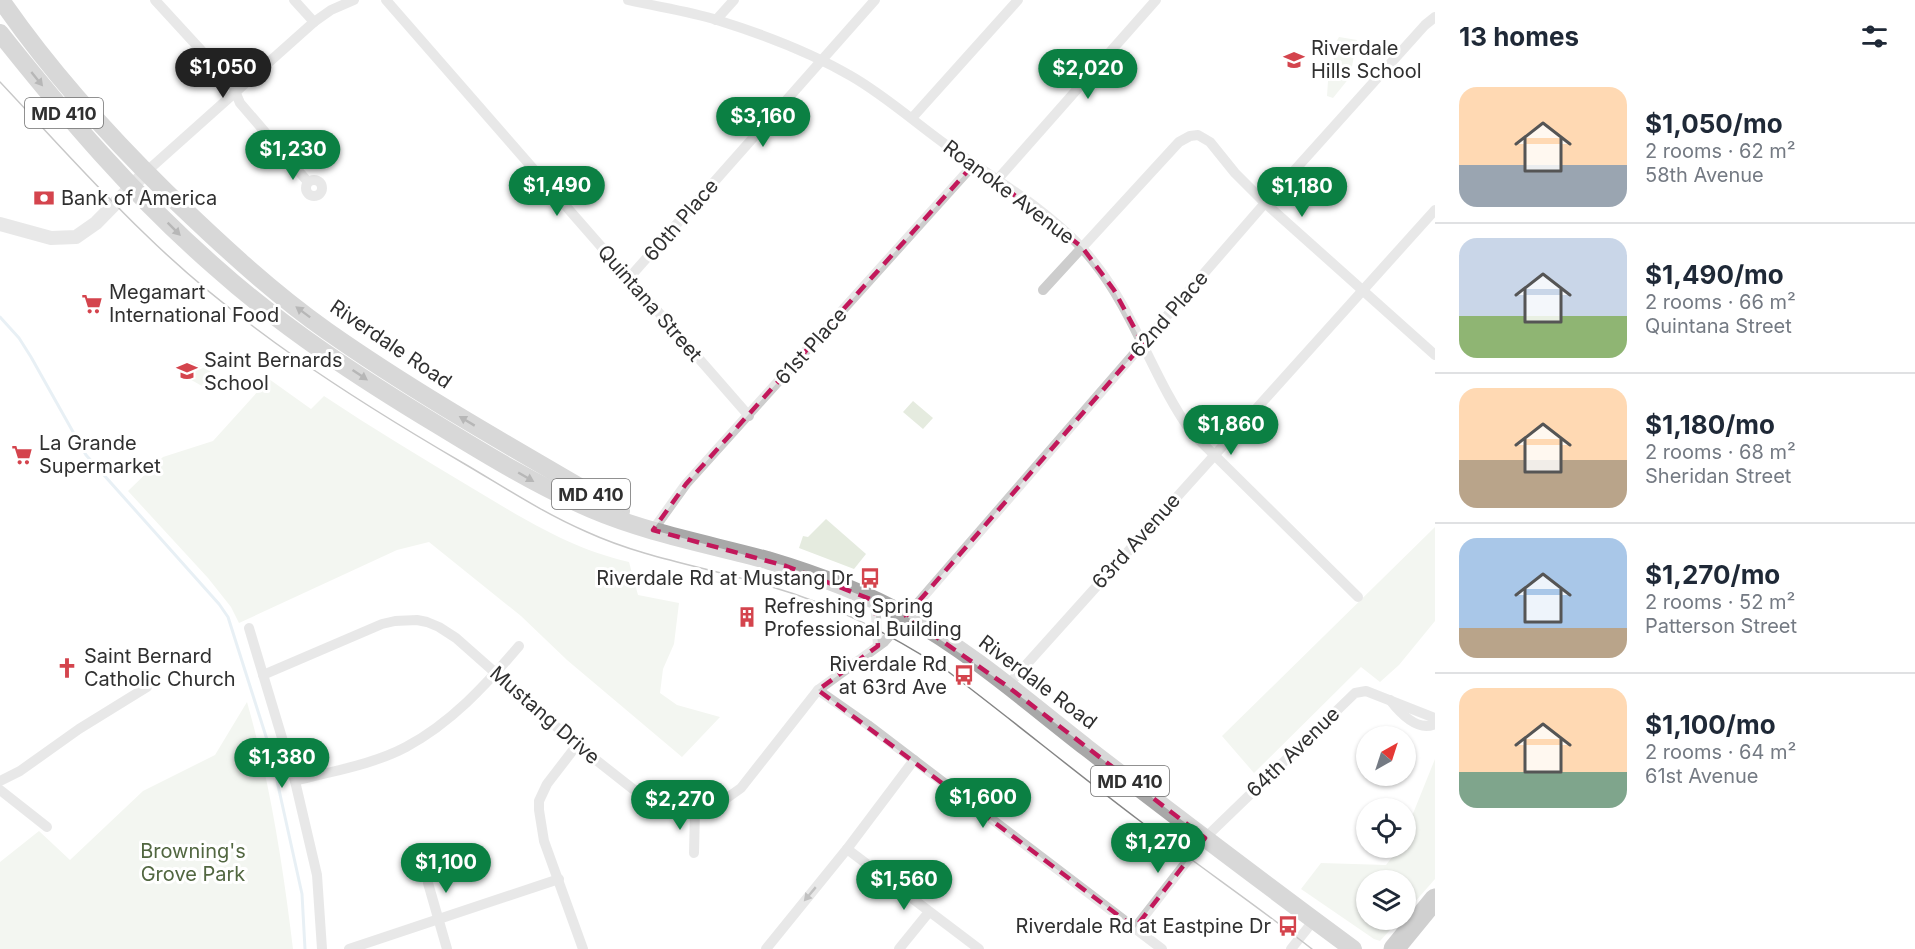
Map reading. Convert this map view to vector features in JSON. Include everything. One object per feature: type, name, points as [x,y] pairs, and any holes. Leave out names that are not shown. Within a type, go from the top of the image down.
[{"type":"highway","points":[[1394,949],[1435,899]]},
{"type":"main road","name":"MD 410","points":[[1,0],[81,103],[146,172]]},
{"type":"main road","points":[[9,0],[46,60]]},
{"type":"main road","name":"MD 410","points":[[0,33],[66,115],[132,187]]},
{"type":"main road","name":"Riverdale Road","points":[[146,172],[237,259],[326,330],[444,407],[653,530]]},
{"type":"main road","name":"Riverdale Road","points":[[132,187],[208,261],[306,339],[402,403],[554,493],[596,511],[653,530],[786,566],[829,581],[906,616],[942,638],[1353,949]]},
{"type":"street","points":[[155,0],[232,84],[240,103],[308,182]]},
{"type":"street","points":[[294,0],[314,22]]},
{"type":"street","points":[[0,224],[51,238],[76,237],[96,223],[146,172],[314,22],[331,10],[354,0]]},
{"type":"street","name":"Quintana Street","points":[[386,0],[749,416]]},
{"type":"street","name":"Roanoke Avenue","points":[[628,0],[716,20],[796,49],[853,77],[1056,225],[1082,247],[1114,290],[1179,416],[1192,434],[1358,597]]},
{"type":"street","points":[[716,20],[735,0]]},
{"type":"street","name":"60th Place","points":[[629,278],[875,0]]},
{"type":"street","points":[[912,118],[1018,0]]},
{"type":"street","points":[[997,180],[1156,0]]},
{"type":"street","name":"62nd Place","points":[[906,616],[1265,203],[1418,32],[1435,17]]},
{"type":"street","points":[[1043,290],[1169,152],[1179,142],[1190,136],[1198,135],[1204,138],[1265,203],[1435,355]]},
{"type":"street","name":"61st Place","points":[[653,530],[686,484],[974,164]]},
{"type":"street","name":"63rd Avenue","points":[[1007,686],[1435,210]]},
{"type":"street","points":[[875,601],[878,646]]},
{"type":"street","name":"Mustang Drive","points":[[263,675],[382,624],[417,620],[439,627],[456,638],[577,745],[630,787],[649,799],[677,809],[695,810],[720,803],[741,788],[818,690],[878,646],[906,616]]},
{"type":"street","points":[[249,628],[295,781],[317,874],[322,949]]},
{"type":"street","points":[[295,781],[375,759],[405,747],[458,711],[519,646]]},
{"type":"street","points":[[0,781],[20,771],[79,729],[147,687]]},
{"type":"street","points":[[818,690],[868,725],[1162,949]]},
{"type":"street","name":"64th Avenue","points":[[1205,838],[1355,693],[1366,691],[1435,718]]},
{"type":"street","name":"64th Avenue","points":[[1390,700],[1398,711],[1415,724],[1429,727],[1435,724]]},
{"type":"street","points":[[577,745],[548,784],[539,801],[539,821],[583,949]]},
{"type":"street","points":[[766,949],[847,849],[914,760]]},
{"type":"street","points":[[0,790],[47,827]]},
{"type":"street","points":[[694,853],[695,810]]},
{"type":"street","points":[[1135,928],[1205,838]]},
{"type":"street","points":[[847,849],[979,949]]},
{"type":"street","points":[[428,872],[428,883],[447,949]]},
{"type":"street","points":[[349,949],[560,879]]},
{"type":"street","points":[[899,949],[929,912]]},
{"type":"street","points":[[1292,949],[1314,920]]},
{"type":"highlighted area","points":[[974,164],[1082,247],[1114,290],[1143,344],[906,616],[1007,686],[1205,838],[1135,928],[818,690],[878,646],[875,601],[786,566],[653,530],[686,484]]},
{"type":"green space","points":[[1339,37],[1357,40],[1350,77],[1333,98],[1327,96],[1328,81],[1335,72],[1334,49],[1332,49]]},
{"type":"green space","points":[[191,361],[217,375],[209,390],[186,377],[186,370]]},
{"type":"green space","points":[[269,379],[311,409],[324,396],[397,443],[528,521],[567,541],[629,562],[638,595],[679,603],[674,644],[663,669],[660,693],[677,705],[720,717],[682,757],[567,660],[521,616],[429,542],[397,550],[239,623],[231,607],[208,578],[128,491],[163,457],[213,441]]},
{"type":"green space","points":[[913,401],[933,418],[923,429],[903,412]]},
{"type":"green space","points":[[826,519],[866,554],[854,569],[799,548],[803,536],[808,537]]},
{"type":"green space","points":[[1435,527],[1435,621],[1399,665],[1380,682],[1361,667],[1254,773],[1222,736]]},
{"type":"green space","name":"Browning's Grove Park","points":[[247,702],[275,824],[293,949],[0,949],[0,862],[39,831],[70,860],[143,791],[215,755]]},
{"type":"green space","points":[[1435,759],[1435,879],[1416,901],[1416,870],[1356,870],[1356,927],[1301,889],[1321,863],[1386,865],[1391,858],[1416,858],[1416,806]]},
{"type":"green space","points":[[1361,930],[1390,930],[1380,941]]},
{"type":"waterway","points":[[0,317],[19,338],[31,357],[86,455],[219,604],[228,617],[270,749],[302,894],[305,949]]},
{"type":"tram line","points":[[0,82],[108,197],[181,268],[257,329],[338,386],[421,438],[571,525],[632,549],[795,594],[862,622],[904,645],[946,670],[1161,837],[1312,949]]},
{"type":"place","name":"Riverdale Hills School","points":[[1294,60]]},
{"type":"place","name":"Bank of America","points":[[44,198]]},
{"type":"place","name":"Megamart International Food","points":[[92,304]]},
{"type":"place","name":"Saint Bernards School","points":[[187,371]]},
{"type":"place","name":"La Grande Supermarket","points":[[22,455]]},
{"type":"place","name":"Riverdale Rd at Mustang Dr","points":[[870,578]]},
{"type":"place","name":"Refreshing Spring Professional Building","points":[[747,617]]},
{"type":"place","name":"Saint Bernard Catholic Church","points":[[67,668]]},
{"type":"place","name":"Riverdale Rd at 63rd Ave","points":[[964,675]]},
{"type":"place","name":"Riverdale Rd at Eastpine Dr","points":[[1288,926]]}]
